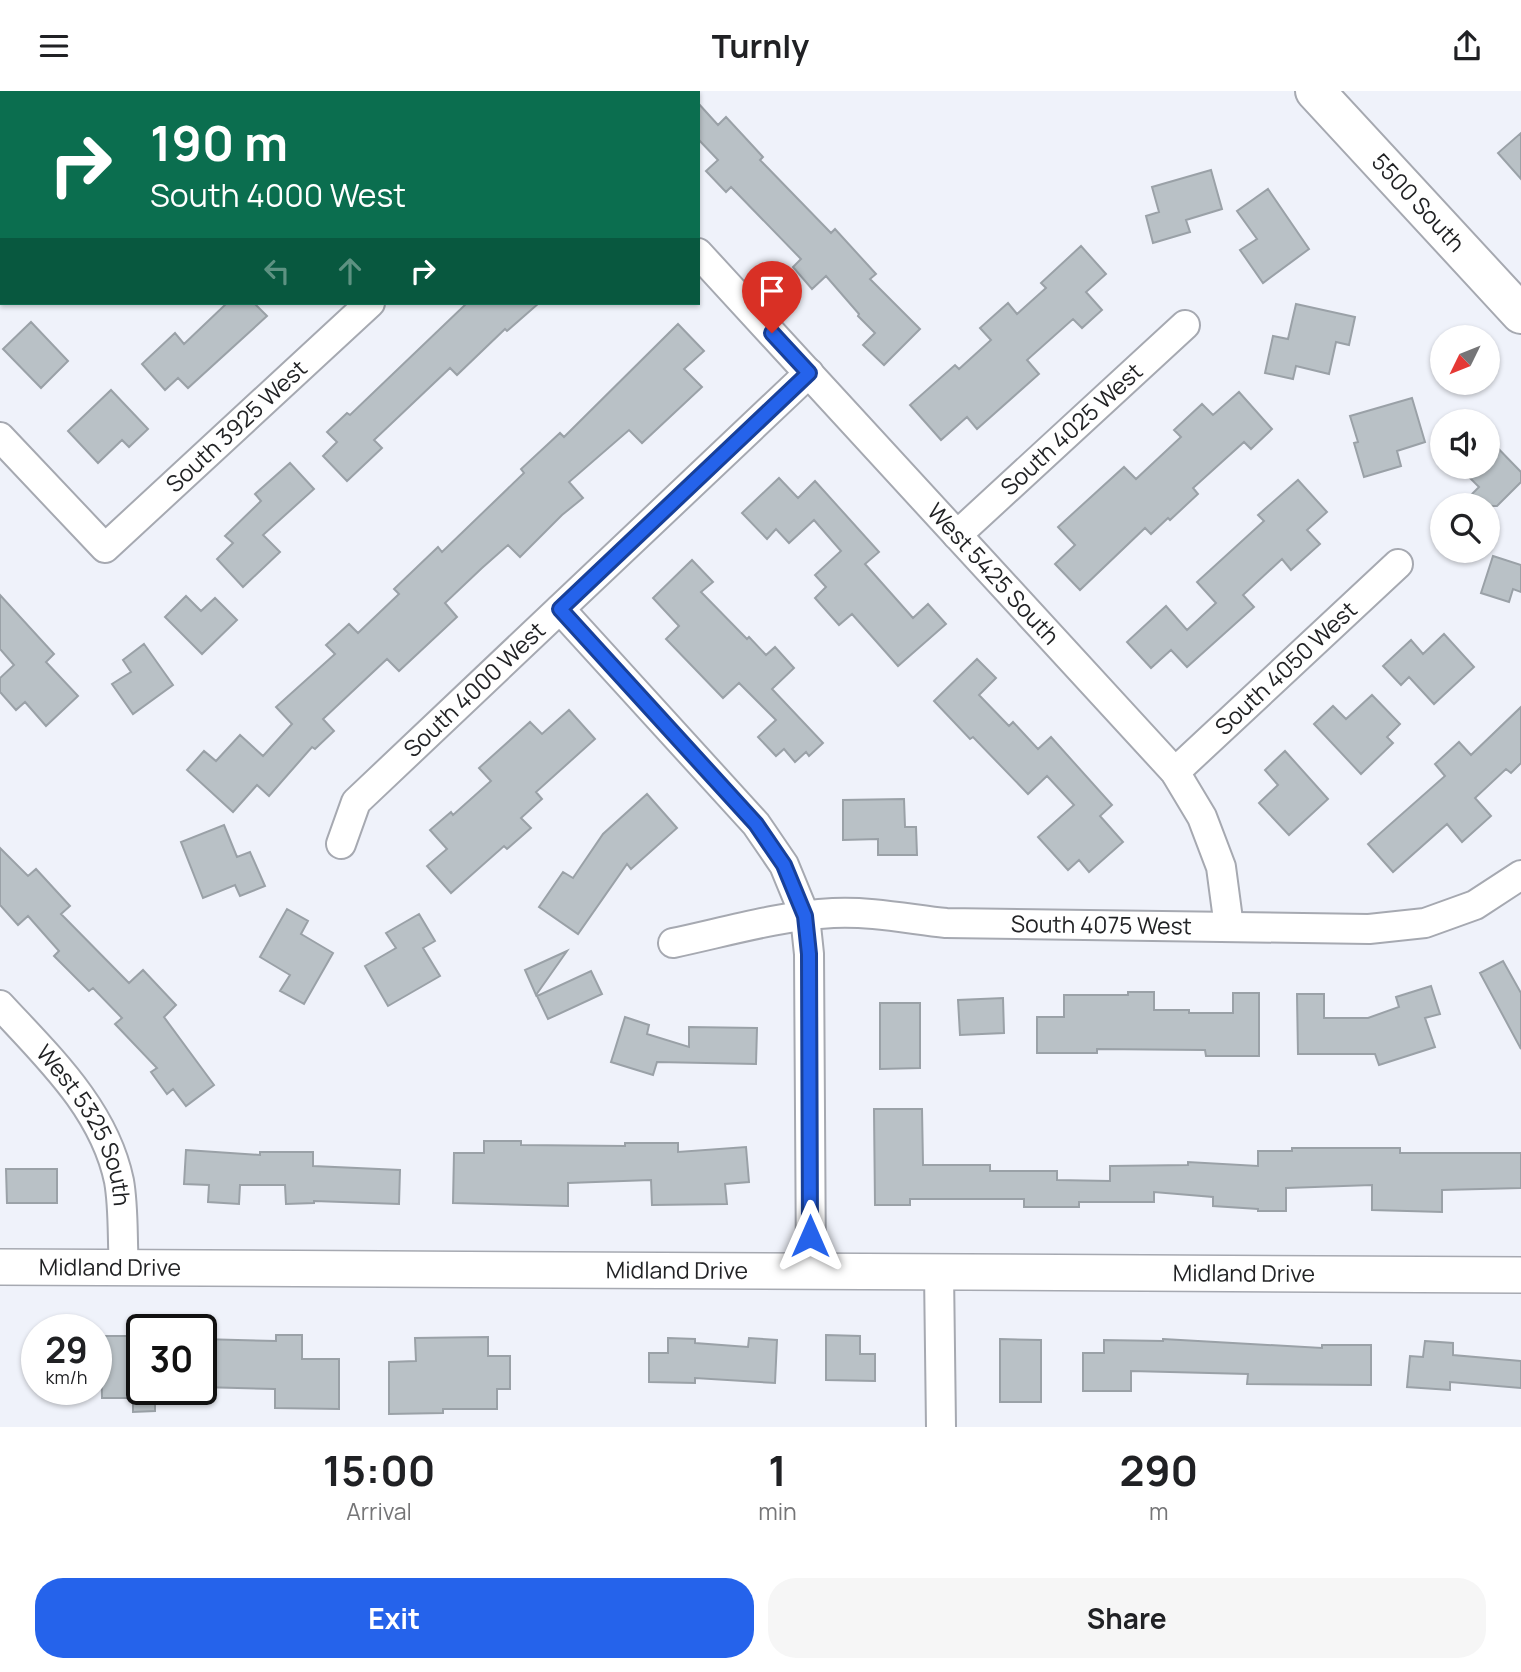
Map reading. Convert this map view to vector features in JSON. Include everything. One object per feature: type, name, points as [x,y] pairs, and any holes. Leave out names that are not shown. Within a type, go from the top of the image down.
[{"type":"main road","name":"5500 South","points":[[1315,91],[1521,314]]},
{"type":"street","name":"West 5425 South","points":[[700,255],[1175,772],[1202,817],[1222,867],[1229,927]]},
{"type":"street","name":"South 3925 West","points":[[0,437],[105,548],[368,305]]},
{"type":"street","name":"South 4025 West","points":[[957,534],[1185,325]]},
{"type":"street","name":"South 4000 West","points":[[341,844],[356,802],[809,373]]},
{"type":"street","name":"South 4050 West","points":[[1175,772],[1398,563]]},
{"type":"street","points":[[560,609],[756,824],[784,865],[805,916],[809,954],[811,1271]]},
{"type":"street","name":"South 4075 West","points":[[673,943],[805,916],[849,914],[946,923],[1369,929],[1425,923],[1475,905],[1521,875]]},
{"type":"street","name":"West 5325 South","points":[[0,1005],[64,1075],[99,1125],[119,1181],[124,1267]]},
{"type":"street","name":"Midland Drive","points":[[0,1267],[1521,1275]]},
{"type":"street","points":[[939,1272],[941,1427]]},
{"type":"building","points":[[700,105],[718,125],[726,117],[763,157],[760,160],[831,233],[835,229],[876,274],[870,279],[920,329],[884,365],[863,345],[875,333],[826,276],[812,289],[793,267],[801,259],[731,187],[726,192],[706,171],[718,160],[700,141]]},
{"type":"building","points":[[1521,133],[1521,179],[1498,153]]},
{"type":"building","points":[[1211,170],[1222,209],[1186,220],[1190,232],[1153,243],[1146,216],[1159,212],[1152,187]]},
{"type":"building","points":[[1268,189],[1309,249],[1263,283],[1240,250],[1257,239],[1237,211]]},
{"type":"building","points":[[1081,246],[1106,274],[1086,292],[1102,310],[1082,328],[1073,319],[1027,360],[1039,374],[977,429],[967,417],[941,440],[910,405],[955,365],[959,369],[991,340],[980,328],[1008,303],[1017,314],[1046,288],[1041,283]]},
{"type":"building","points":[[1296,304],[1355,317],[1349,345],[1336,342],[1329,374],[1296,366],[1293,379],[1265,373],[1273,336],[1288,339]]},
{"type":"building","points":[[225,305],[256,305],[267,316],[188,388],[178,378],[165,390],[142,364],[175,333],[184,344]]},
{"type":"building","points":[[465,305],[537,305],[507,331],[505,329],[457,375],[450,368],[374,440],[382,448],[347,481],[323,456],[337,442],[327,432],[347,413],[350,415]]},
{"type":"building","points":[[31,322],[68,361],[41,388],[3,349]]},
{"type":"building","points":[[678,324],[704,351],[684,369],[702,387],[642,443],[629,430],[569,482],[583,498],[520,557],[508,545],[445,603],[457,617],[399,671],[387,659],[323,719],[334,731],[315,749],[312,747],[269,796],[257,785],[233,812],[187,770],[204,751],[216,761],[240,735],[263,756],[292,724],[276,707],[335,654],[326,645],[349,624],[358,633],[399,594],[394,589],[438,547],[442,552],[524,473],[521,469],[560,433],[564,437]]},
{"type":"building","points":[[111,390],[148,429],[129,447],[122,440],[98,463],[68,431]]},
{"type":"building","points":[[1239,392],[1272,429],[1251,449],[1244,442],[1193,488],[1198,494],[1170,520],[1168,518],[1151,534],[1145,528],[1080,590],[1055,564],[1075,545],[1058,527],[1124,467],[1136,479],[1181,437],[1174,430],[1202,404],[1213,415]]},
{"type":"building","points":[[1412,398],[1425,442],[1397,451],[1401,466],[1364,477],[1354,443],[1358,442],[1350,416]]},
{"type":"building","points":[[1500,450],[1521,472],[1521,482],[1500,503],[1500,493],[1473,493],[1479,487],[1471,479],[1500,479]]},
{"type":"building","points":[[290,463],[314,489],[263,535],[280,552],[243,587],[217,559],[233,543],[225,536],[261,501],[255,494]]},
{"type":"building","points":[[779,478],[798,498],[815,481],[879,552],[865,564],[913,618],[928,604],[946,624],[898,666],[852,614],[839,625],[815,598],[826,587],[815,575],[841,551],[814,520],[789,543],[776,529],[767,539],[742,513]]},
{"type":"building","points":[[1298,480],[1327,512],[1307,530],[1320,544],[1291,570],[1282,559],[1243,595],[1254,607],[1187,667],[1171,650],[1151,668],[1127,642],[1166,606],[1187,630],[1216,603],[1197,582],[1264,521],[1258,515]]},
{"type":"building","points":[[1500,558],[1521,565],[1521,592],[1513,589],[1509,602],[1481,593],[1491,563],[1500,563]]},
{"type":"building","points":[[692,560],[713,582],[701,592],[766,655],[775,647],[794,668],[772,689],[823,743],[809,756],[806,752],[795,762],[784,749],[776,756],[758,737],[776,720],[739,683],[723,698],[666,639],[679,626],[653,598]]},
{"type":"building","points":[[0,595],[54,654],[46,662],[78,696],[46,726],[25,702],[16,710],[0,692],[0,678],[14,665],[0,649]]},
{"type":"building","points":[[186,596],[201,611],[215,598],[237,620],[202,654],[165,617]]},
{"type":"building","points":[[1444,634],[1474,667],[1434,704],[1409,677],[1401,685],[1383,666],[1411,640],[1423,654]]},
{"type":"building","points":[[144,644],[173,685],[133,714],[112,684],[131,672],[123,660]]},
{"type":"building","points":[[977,659],[996,678],[979,695],[1009,726],[1013,722],[1038,749],[1051,737],[1112,805],[1100,816],[1123,842],[1089,872],[1079,860],[1068,870],[1038,837],[1074,805],[1047,776],[1028,794],[934,701]]},
{"type":"building","points":[[1372,695],[1400,724],[1387,737],[1393,743],[1361,774],[1314,724],[1333,706],[1346,719]]},
{"type":"building","points":[[1521,707],[1521,763],[1511,773],[1506,769],[1475,798],[1491,816],[1462,842],[1447,824],[1393,872],[1368,844],[1445,776],[1435,764],[1459,742],[1471,755]]},
{"type":"building","points":[[569,710],[595,739],[536,792],[542,799],[521,818],[531,828],[507,849],[504,846],[451,893],[427,866],[447,849],[430,830],[451,812],[453,815],[491,781],[479,768],[530,722],[542,734]]},
{"type":"building","points":[[1285,751],[1328,799],[1289,835],[1259,803],[1278,785],[1265,770]]},
{"type":"building","points":[[647,794],[677,828],[631,869],[627,864],[578,934],[539,907],[563,872],[573,878],[603,834]]},
{"type":"building","points":[[904,799],[905,827],[916,827],[917,855],[878,855],[878,839],[843,840],[843,800]]},
{"type":"building","points":[[224,825],[237,857],[250,852],[265,886],[240,896],[235,885],[203,898],[181,842]]},
{"type":"building","points":[[0,848],[28,876],[36,869],[70,906],[61,914],[129,983],[143,970],[176,1005],[164,1017],[214,1085],[186,1106],[173,1089],[167,1094],[151,1072],[157,1068],[115,1024],[122,1018],[93,988],[89,991],[54,956],[59,951],[28,916],[18,925],[0,905]]},
{"type":"building","points":[[287,909],[308,921],[301,934],[333,953],[304,1004],[280,991],[290,975],[260,957]]},
{"type":"building","points":[[419,914],[435,941],[423,948],[440,976],[388,1006],[365,966],[396,948],[386,933]]},
{"type":"building","points":[[567,951],[536,995],[525,970]]},
{"type":"building","points":[[1503,961],[1521,993],[1521,1049],[1480,973]]},
{"type":"building","points":[[591,971],[602,994],[548,1019],[537,996]]},
{"type":"building","points":[[1431,986],[1440,1014],[1425,1018],[1435,1047],[1379,1065],[1375,1054],[1298,1054],[1297,994],[1324,994],[1324,1018],[1368,1018],[1399,1007],[1396,997]]},
{"type":"building","points":[[1128,992],[1154,992],[1154,1010],[1189,1010],[1189,1013],[1233,1013],[1233,993],[1259,993],[1259,1056],[1206,1056],[1205,1050],[1097,1049],[1097,1053],[1037,1053],[1037,1017],[1064,1017],[1064,995],[1128,995]]},
{"type":"building","points":[[1003,998],[1004,1033],[960,1035],[958,1000]]},
{"type":"building","points":[[880,1003],[920,1003],[920,1068],[880,1069]]},
{"type":"building","points":[[625,1017],[649,1025],[647,1034],[689,1047],[689,1027],[757,1028],[756,1064],[657,1062],[653,1075],[611,1062]]},
{"type":"building","points":[[874,1109],[922,1109],[923,1165],[990,1165],[990,1171],[1057,1171],[1057,1180],[1110,1181],[1110,1166],[1188,1165],[1188,1162],[1258,1166],[1258,1151],[1292,1151],[1292,1148],[1400,1148],[1400,1153],[1521,1153],[1521,1188],[1442,1190],[1442,1212],[1372,1210],[1372,1185],[1286,1188],[1286,1211],[1213,1206],[1213,1197],[1154,1192],[1154,1202],[1079,1202],[1079,1207],[1024,1207],[1024,1199],[910,1199],[910,1205],[875,1205]]},
{"type":"building","points":[[484,1141],[521,1141],[521,1145],[625,1146],[625,1143],[678,1143],[678,1152],[746,1147],[749,1182],[725,1184],[727,1204],[652,1205],[651,1180],[568,1183],[568,1206],[453,1203],[454,1153],[484,1153]]},
{"type":"building","points":[[186,1150],[260,1155],[260,1152],[313,1152],[313,1166],[400,1170],[399,1204],[314,1201],[286,1204],[285,1185],[240,1185],[239,1204],[208,1202],[209,1185],[184,1184]]},
{"type":"building","points":[[6,1169],[57,1169],[57,1203],[7,1203]]},
{"type":"building","points":[[276,1335],[302,1335],[302,1359],[339,1359],[339,1409],[275,1408],[275,1389],[217,1387],[217,1339],[276,1341]]},
{"type":"building","points":[[826,1335],[860,1336],[860,1354],[875,1354],[875,1381],[826,1380]]},
{"type":"building","points":[[112,1336],[126,1336],[126,1398],[112,1398]]},
{"type":"building","points":[[488,1337],[488,1356],[510,1356],[510,1389],[497,1389],[497,1409],[443,1409],[443,1413],[389,1414],[389,1362],[416,1361],[415,1338]]},
{"type":"building","points":[[668,1338],[748,1347],[749,1338],[777,1340],[775,1383],[695,1378],[695,1383],[649,1382],[649,1353],[668,1353]]},
{"type":"building","points":[[1000,1339],[1041,1340],[1041,1402],[1000,1402]]},
{"type":"building","points":[[1163,1339],[1322,1348],[1322,1345],[1371,1345],[1371,1385],[1247,1384],[1248,1374],[1131,1371],[1131,1391],[1083,1391],[1083,1353],[1104,1353],[1104,1340]]},
{"type":"building","points":[[1425,1341],[1453,1343],[1453,1355],[1521,1361],[1521,1388],[1450,1382],[1450,1390],[1407,1387],[1410,1356],[1423,1357]]},
{"type":"building","points":[[133,1405],[155,1405],[155,1411],[133,1412]]},
{"type":"route","points":[[772,333],[809,373],[560,609],[756,824],[784,865],[805,916],[809,954],[810,1236]]}]
